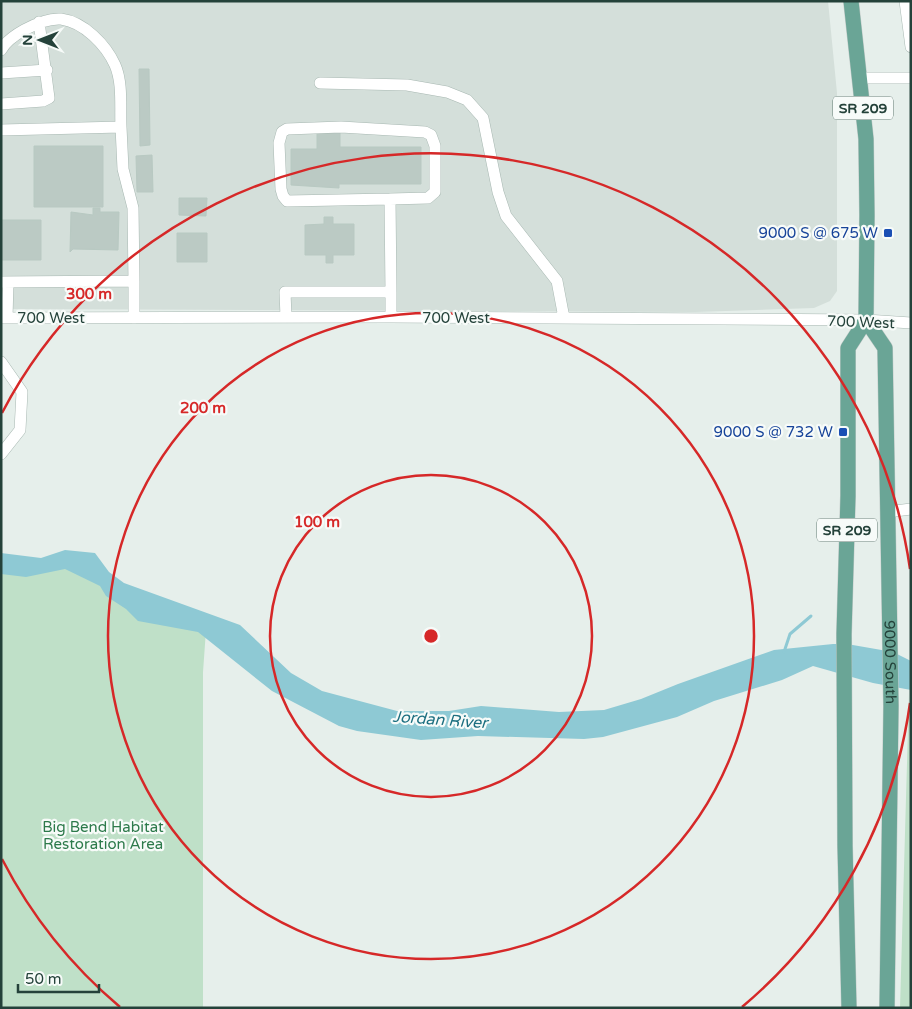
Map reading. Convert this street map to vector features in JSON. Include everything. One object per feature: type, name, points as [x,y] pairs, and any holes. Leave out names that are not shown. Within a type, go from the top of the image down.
[{"type":"main road","name":"SR 209","points":[[849,1008],[845,846],[844,679],[848,496],[848,348],[866,320],[866,139],[851,1]]},
{"type":"main road","name":"9000 South","points":[[866,320],[885,348],[890,643],[887,1008]]},
{"type":"street","points":[[905,1],[911,47]]},
{"type":"street","points":[[1,50],[14,36],[39,22],[61,19],[73,23],[94,37],[105,49],[117,68],[123,169],[132,208],[134,318]]},
{"type":"street","points":[[1,104],[43,101],[49,98],[39,22]]},
{"type":"street","points":[[1,73],[46,70]]},
{"type":"street","points":[[860,78],[911,78]]},
{"type":"street","points":[[320,83],[407,85],[447,92],[467,100],[483,118],[498,192],[506,216],[557,281],[564,318]]},
{"type":"street","points":[[1,130],[121,127]]},
{"type":"street","points":[[341,127],[425,132],[431,135],[435,146],[435,192],[428,198],[390,199],[287,201],[281,189],[279,143],[282,132],[288,129],[341,127]]},
{"type":"street","points":[[390,199],[391,318]]},
{"type":"street","points":[[4,318],[4,282],[134,281]]},
{"type":"street","points":[[286,317],[286,292],[391,292]]},
{"type":"street","name":"700 West","points":[[4,318],[564,318],[866,320],[911,324]]},
{"type":"street","points":[[1,362],[22,392],[20,430],[1,454]]},
{"type":"street","points":[[887,512],[911,509]]},
{"type":"shaded area","points":[[1,1],[828,1],[837,93],[837,291],[830,301],[814,308],[695,312],[1,309]]},
{"type":"green space","name":"Big Bend Habitat Restoration Area","points":[[83,566],[206,630],[203,672],[203,1008],[1,1008],[1,568]]},
{"type":"green space","points":[[909,693],[911,1008],[900,1008]]},
{"type":"water","name":"Jordan River","points":[[65,550],[95,553],[109,572],[124,583],[240,625],[291,673],[322,691],[397,711],[449,711],[481,706],[559,712],[604,710],[641,699],[774,650],[833,644],[847,644],[893,652],[911,661],[911,690],[873,683],[813,666],[782,680],[714,701],[677,717],[603,737],[584,739],[478,736],[421,740],[357,731],[339,726],[272,691],[198,632],[138,621],[126,609],[106,596],[100,586],[65,569],[26,577],[1,574],[1,553],[41,558]]},
{"type":"building","points":[[139,69],[149,69],[150,145],[140,146]]},
{"type":"building","points":[[317,132],[340,132],[340,147],[421,147],[421,184],[339,184],[339,188],[291,185],[291,149],[317,149]]},
{"type":"building","points":[[34,146],[103,146],[103,207],[34,207]]},
{"type":"building","points":[[152,155],[153,192],[137,192],[136,156]]},
{"type":"building","points":[[179,198],[207,198],[206,216],[179,215]]},
{"type":"building","points":[[93,208],[100,208],[100,212],[119,212],[118,250],[73,249],[70,252],[71,212],[93,215]]},
{"type":"building","points":[[324,217],[333,217],[333,224],[354,224],[354,255],[333,255],[333,263],[326,263],[326,255],[305,255],[305,225],[324,224]]},
{"type":"building","points":[[1,220],[41,220],[41,260],[1,260]]},
{"type":"building","points":[[177,233],[207,233],[207,262],[177,262]]},
{"type":"waterway","points":[[784,652],[790,634],[811,616]]},
{"type":"place","name":"9000 S @ 675 W","points":[[888,233]]},
{"type":"place","name":"9000 S @ 732 W","points":[[843,432]]}]
